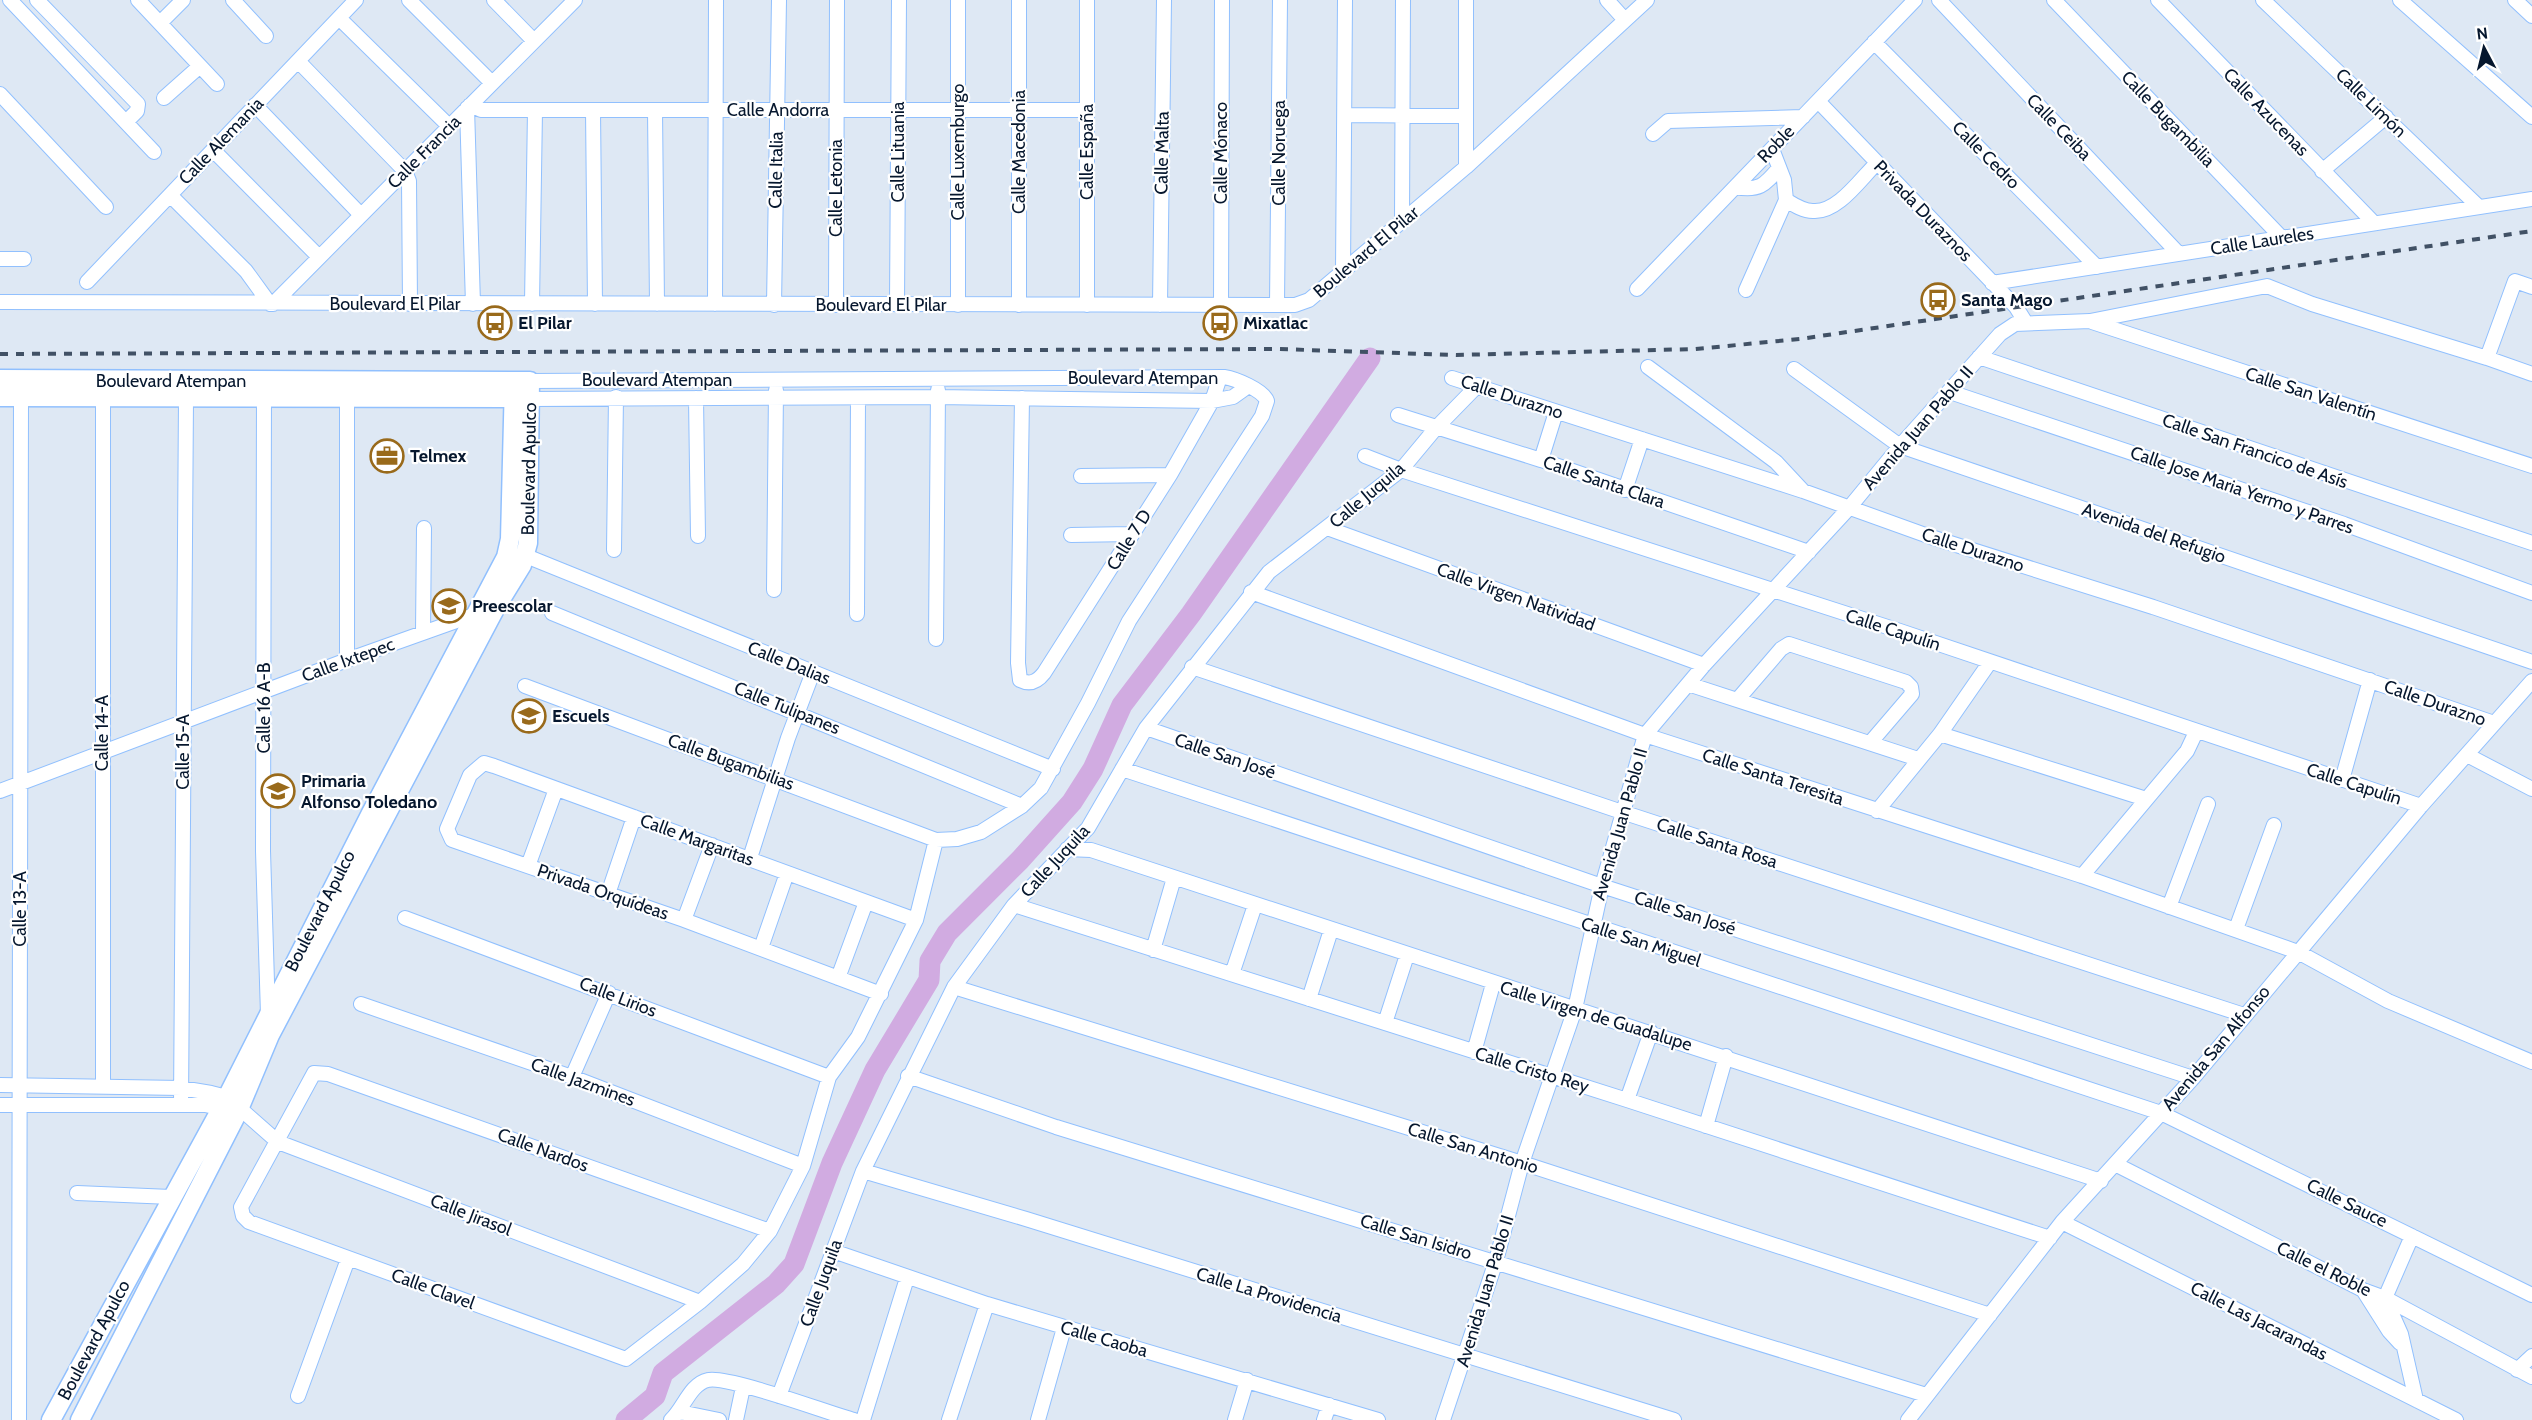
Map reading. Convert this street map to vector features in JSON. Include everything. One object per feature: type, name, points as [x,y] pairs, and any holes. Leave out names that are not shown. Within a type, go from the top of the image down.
[{"type":"street","points":[[10,0],[154,152]]},
{"type":"street","points":[[37,0],[136,102],[138,109],[127,121]]},
{"type":"street","points":[[138,0],[218,84]]},
{"type":"street","points":[[160,23],[183,0]]},
{"type":"street","points":[[233,0],[266,36]]},
{"type":"street","name":"Calle Alemania","points":[[87,282],[356,0]]},
{"type":"street","points":[[409,0],[492,83]]},
{"type":"street","points":[[494,0],[534,41]]},
{"type":"street","name":"Calle Francia","points":[[271,304],[574,0]]},
{"type":"street","points":[[715,304],[716,0]]},
{"type":"street","name":"Calle Italia","points":[[774,304],[779,0]]},
{"type":"street","name":"Calle Letonia","points":[[836,305],[837,0]]},
{"type":"street","name":"Calle Lituania","points":[[897,305],[899,0]]},
{"type":"street","name":"Calle Luxemburgo","points":[[958,0],[958,305]]},
{"type":"street","name":"Calle Macedonia","points":[[1019,0],[1019,305]]},
{"type":"street","name":"Calle España","points":[[1087,0],[1087,305]]},
{"type":"street","name":"Calle Malta","points":[[1160,305],[1164,0]]},
{"type":"street","name":"Calle Mónaco","points":[[1221,305],[1222,0]]},
{"type":"street","name":"Calle Noruega","points":[[1277,305],[1280,0]]},
{"type":"street","points":[[1342,272],[1346,115],[1345,0]]},
{"type":"street","points":[[1402,222],[1403,0]]},
{"type":"street","points":[[1466,0],[1466,167]]},
{"type":"street","points":[[1606,0],[1625,20]]},
{"type":"street","name":"Boulevard El Pilar","points":[[0,302],[1294,305],[1309,300],[1466,167],[1647,0]]},
{"type":"street","name":"Roble","points":[[1637,289],[1915,0]]},
{"type":"street","name":"Calle Ceiba","points":[[1939,0],[2179,254]]},
{"type":"street","name":"Calle Bugambilia","points":[[2055,0],[2282,238]]},
{"type":"street","name":"Calle Azucenas","points":[[2158,0],[2374,223]]},
{"type":"street","name":"Calle Limón","points":[[2263,0],[2479,207]]},
{"type":"street","points":[[2400,0],[2532,117]]},
{"type":"street","points":[[2515,0],[2532,16]]},
{"type":"street","points":[[339,18],[449,126]]},
{"type":"street","name":"Calle Cedro","points":[[1874,42],[2097,267]]},
{"type":"street","points":[[298,61],[405,171],[409,181],[410,304]]},
{"type":"street","points":[[164,98],[200,66]]},
{"type":"street","points":[[0,94],[106,207]]},
{"type":"street","name":"Privada Duraznos","points":[[1818,101],[1992,282],[2026,323]]},
{"type":"street","points":[[255,105],[361,215]]},
{"type":"street","points":[[469,107],[473,304]]},
{"type":"street","name":"Calle Andorra","points":[[469,107],[481,110],[1087,111]]},
{"type":"street","points":[[532,304],[535,110]]},
{"type":"street","points":[[593,110],[595,304]]},
{"type":"street","points":[[655,110],[657,304]]},
{"type":"street","points":[[1346,115],[1466,116]]},
{"type":"street","points":[[1653,135],[1668,121],[1803,117]]},
{"type":"street","points":[[2322,171],[2386,117]]},
{"type":"street","points":[[1746,290],[1786,200],[1786,190],[1772,149]]},
{"type":"street","points":[[213,150],[319,257]]},
{"type":"street","points":[[1786,200],[1803,209],[1815,212],[1830,207],[1877,162]]},
{"type":"street","points":[[1735,187],[1753,190],[1766,183],[1779,168]]},
{"type":"street","points":[[170,195],[246,271],[271,304]]},
{"type":"street","name":"Calle Laureles","points":[[1992,282],[2532,198]]},
{"type":"street","points":[[0,259],[24,259]]},
{"type":"street","points":[[2487,358],[2515,281],[2532,287]]},
{"type":"street","points":[[2026,323],[2090,321],[2267,286],[2312,304],[2532,374]]},
{"type":"street","name":"Calle San Valentín","points":[[2090,321],[2532,466]]},
{"type":"street","name":"Avenida Juan Pablo II","points":[[1443,1420],[1496,1261],[1522,1162],[1575,1009],[1602,886],[1645,735],[1704,665],[1849,508],[1900,446],[1979,357],[2009,327],[2026,323]]},
{"type":"street","name":"Calle San Francico de Asís","points":[[1979,357],[2532,543]]},
{"type":"street","points":[[1648,367],[1776,462],[1803,491]]},
{"type":"street","name":"Avenida del Refugio","points":[[1794,369],[1900,446],[2532,662]]},
{"type":"street","name":"Boulevard Atempan","points":[[0,379],[103,388],[186,399],[265,400],[347,399],[522,390],[776,379],[1220,377],[1233,379],[1248,387],[1233,397],[1212,400],[938,397],[696,398],[616,397],[522,390],[264,381],[103,388],[21,397],[0,397]]},
{"type":"street","name":"Calle 7 D","points":[[1022,398],[1018,663],[1020,680],[1027,683],[1040,679],[1170,475],[1212,400],[1220,377]]},
{"type":"street","name":"Calle Durazno","points":[[1452,378],[1803,491],[2494,723]]},
{"type":"street","points":[[774,590],[776,379]]},
{"type":"street","points":[[936,639],[939,379]]},
{"type":"street","name":"Calle 16 A-B","points":[[264,381],[263,851],[270,1035]]},
{"type":"street","name":"Calle Juquila","points":[[780,1396],[863,1172],[908,1076],[954,987],[1014,905],[1088,828],[1146,728],[1251,592],[1269,572],[1401,470],[1436,428],[1478,386]]},
{"type":"street","points":[[700,1302],[743,1264],[770,1231],[803,1166],[830,1077],[858,1037],[916,920],[936,840],[957,840],[981,832],[1022,806],[1041,788],[1129,621],[1262,416],[1268,400],[1265,394],[1248,387]]},
{"type":"street","name":"Calle 14-A","points":[[103,388],[103,1086]]},
{"type":"street","name":"Boulevard Apulco","points":[[80,1420],[270,1035],[495,609],[526,556],[529,528],[522,390]]},
{"type":"street","name":"Boulevard Apulco","points":[[51,1420],[171,1197],[235,1109],[268,1013],[509,549],[522,390]]},
{"type":"street","name":"Calle Jose Maria Yermo y Parres","points":[[1950,392],[2343,524],[2532,593]]},
{"type":"street","name":"Calle 13-A","points":[[19,1420],[21,397]]},
{"type":"street","points":[[614,550],[616,397]]},
{"type":"street","points":[[696,398],[698,536]]},
{"type":"street","points":[[857,614],[858,398]]},
{"type":"street","name":"Calle 15-A","points":[[182,1105],[186,399]]},
{"type":"street","points":[[346,660],[347,399]]},
{"type":"street","points":[[1541,460],[1556,412]]},
{"type":"street","name":"Calle Santa Clara","points":[[1398,416],[1541,460],[1809,552]]},
{"type":"street","points":[[1625,490],[1642,439]]},
{"type":"street","name":"Calle Capulín","points":[[1365,456],[1401,470],[2421,806]]},
{"type":"street","points":[[1081,476],[1170,475]]},
{"type":"street","points":[[423,632],[424,528]]},
{"type":"street","name":"Calle Virgen Natividad","points":[[1327,528],[1704,665]]},
{"type":"street","points":[[1071,535],[1132,534]]},
{"type":"street","name":"Calle Dalias","points":[[526,556],[1053,769]]},
{"type":"street","name":"Calle Santa Teresita","points":[[1251,592],[1645,735],[2082,876],[2236,929],[2298,952],[2388,1001],[2532,1062]]},
{"type":"street","name":"Calle Ixtepec","points":[[0,791],[346,660],[495,609]]},
{"type":"street","name":"Calle Tulipanes","points":[[552,613],[798,712],[1022,806]]},
{"type":"street","points":[[1738,699],[1781,649],[1789,644],[1906,682],[1911,687],[1912,694],[1870,743]]},
{"type":"street","points":[[1877,811],[1940,734],[1990,663]]},
{"type":"street","name":"Calle Santa Rosa","points":[[1192,667],[1622,812],[2244,1015]]},
{"type":"street","points":[[750,858],[775,778],[813,672]]},
{"type":"street","points":[[2342,780],[2370,680]]},
{"type":"street","name":"Avenida San Alfonso","points":[[1908,1420],[2062,1222],[2193,1078],[2421,806],[2532,681]]},
{"type":"street","points":[[1688,684],[1918,759]]},
{"type":"street","name":"Calle Bugambilias","points":[[525,686],[936,840]]},
{"type":"street","name":"Calle San José","points":[[1146,728],[1602,886],[2193,1078]]},
{"type":"street","points":[[2082,876],[2187,750],[2196,732]]},
{"type":"street","points":[[1940,734],[2146,799]]},
{"type":"street","points":[[2467,755],[2532,789]]},
{"type":"street","name":"Calle Margaritas","points":[[447,833],[470,775],[484,763],[916,920]]},
{"type":"street","name":"Calle San Miguel","points":[[1122,769],[2161,1113]]},
{"type":"street","points":[[528,866],[556,789]]},
{"type":"street","points":[[2169,907],[2208,804]]},
{"type":"street","points":[[608,894],[634,817]]},
{"type":"street","points":[[2236,929],[2274,825]]},
{"type":"street","points":[[1088,828],[1092,850]]},
{"type":"street","name":"Privada Orquídeas","points":[[447,833],[452,840],[684,920],[881,994]]},
{"type":"street","points":[[684,920],[712,844]]},
{"type":"street","name":"Calle Virgen de Guadalupe","points":[[1068,849],[1092,850],[1493,984],[1652,1032],[2101,1181]]},
{"type":"street","points":[[761,948],[787,873]]},
{"type":"street","points":[[1153,950],[1174,878]]},
{"type":"street","points":[[838,978],[866,902]]},
{"type":"street","name":"Calle Cristo Rey","points":[[1014,905],[1628,1100],[2050,1238]]},
{"type":"street","points":[[1232,974],[1254,905]]},
{"type":"street","name":"Calle Lirios","points":[[405,918],[830,1077]]},
{"type":"street","points":[[1309,999],[1330,930]]},
{"type":"street","points":[[1385,1023],[1407,955]]},
{"type":"street","points":[[1474,1052],[1493,984]]},
{"type":"street","name":"Calle San Antonio","points":[[954,987],[1522,1162],[1990,1315]]},
{"type":"street","points":[[572,1077],[609,993]]},
{"type":"street","name":"Calle Jazmines","points":[[361,1004],[572,1077],[803,1166]]},
{"type":"street","points":[[1628,1100],[1652,1032]]},
{"type":"street","points":[[1706,1126],[1726,1056]]},
{"type":"street","name":"Calle Nardos","points":[[278,1142],[314,1073],[328,1074],[770,1231]]},
{"type":"street","name":"Calle San Isidro","points":[[908,1076],[1056,1127],[1926,1395]]},
{"type":"street","points":[[0,1085],[182,1088],[235,1109]]},
{"type":"street","points":[[0,1105],[182,1105],[235,1109]]},
{"type":"street","name":"Calle Jirasol","points":[[235,1109],[278,1142],[700,1302]]},
{"type":"street","name":"Calle Sauce","points":[[2161,1113],[2532,1295]]},
{"type":"street","name":"Calle Clavel","points":[[278,1142],[242,1207],[243,1216],[249,1222],[626,1359],[700,1302]]},
{"type":"street","name":"Calle el Roble","points":[[2115,1164],[2363,1290],[2385,1298],[2532,1377]]},
{"type":"street","name":"Calle La Providencia","points":[[863,1172],[1026,1219],[1674,1420]]},
{"type":"street","points":[[77,1193],[171,1197]]},
{"type":"street","name":"Calle Las Jacarandas","points":[[2062,1222],[2456,1420]]},
{"type":"street","points":[[2412,1236],[2385,1298],[2404,1347],[2416,1400]]},
{"type":"street","name":"Calle Caoba","points":[[833,1251],[907,1278],[1064,1328],[1378,1420]]},
{"type":"street","points":[[298,1396],[348,1259]]},
{"type":"street","points":[[863,1420],[907,1278]]},
{"type":"street","points":[[2363,1290],[2389,1331],[2404,1347]]},
{"type":"street","points":[[949,1420],[987,1304]]},
{"type":"street","points":[[1038,1420],[1064,1328]]},
{"type":"street","points":[[2517,1370],[2532,1356]]},
{"type":"street","points":[[718,1420],[676,1416],[693,1389],[707,1380],[721,1380],[780,1396],[826,1416],[854,1420]]},
{"type":"street","points":[[1235,1420],[1247,1380]]},
{"type":"street","points":[[736,1420],[743,1387]]},
{"type":"street","points":[[1324,1420],[1329,1405]]},
{"type":"waterway","points":[[626,1420],[655,1396],[663,1373],[776,1284],[794,1264],[832,1163],[875,1070],[929,980],[930,961],[947,933],[1020,860],[1072,802],[1093,769],[1122,705],[1191,614],[1370,358]]},
{"type":"railway","points":[[0,354],[1278,349],[1456,355],[1695,349],[1800,339],[2532,231]]},
{"type":"place","name":"Santa Mago","points":[[1938,300]]},
{"type":"place","name":"El Pilar","points":[[495,323]]},
{"type":"place","name":"Mixatlac","points":[[1220,323]]},
{"type":"place","name":"Telmex","points":[[387,456]]},
{"type":"place","name":"Preescolar","points":[[449,606]]},
{"type":"place","name":"Escuels","points":[[529,716]]},
{"type":"place","name":"Primaria Alfonso Toledano","points":[[278,791]]}]
